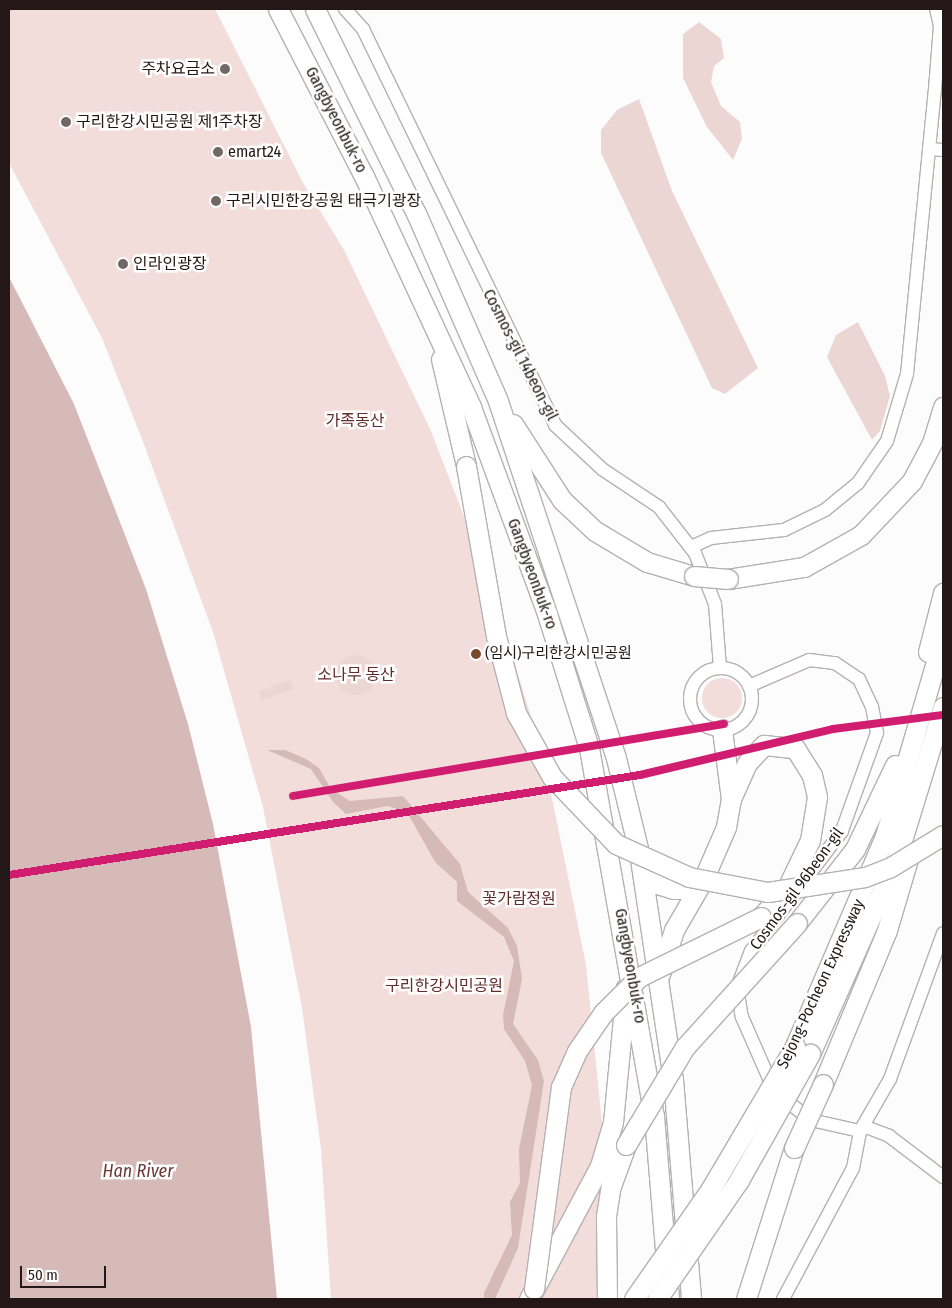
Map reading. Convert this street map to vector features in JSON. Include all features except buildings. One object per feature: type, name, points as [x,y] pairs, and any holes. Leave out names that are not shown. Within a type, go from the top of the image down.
[{"type":"highway","name":"Gangbyeonbuk-ro","points":[[278,9],[432,324],[486,446],[567,675],[603,806],[628,958],[659,1154],[669,1299]]},
{"type":"highway","name":"Gangbyeonbuk-ro","points":[[315,9],[416,213],[498,401],[594,681],[639,852],[659,978],[684,1175],[691,1299]]},
{"type":"highway","points":[[432,324],[466,466],[496,636],[516,712],[552,777],[616,844],[689,877],[768,892],[864,877],[889,868],[943,835]]},
{"type":"highway","points":[[498,401],[548,481],[579,518],[630,553],[694,576],[728,579],[804,567],[861,535],[912,481],[932,443],[943,407]]},
{"type":"highway","points":[[607,1299],[606,1216],[611,1186],[626,1145],[685,1047],[797,923],[855,849],[884,796],[905,739],[943,593]]},
{"type":"highway","name":"Sejong-Pocheon Expressway","points":[[634,1299],[710,1190],[802,1050],[885,836],[943,638]]},
{"type":"highway","name":"Sejong-Pocheon Expressway","points":[[657,1299],[739,1180],[896,860],[943,707]]},
{"type":"highway","points":[[722,730],[731,799]]},
{"type":"highway","points":[[746,1299],[794,1148],[823,1084],[887,930],[943,741]]},
{"type":"highway","points":[[532,1294],[561,1088],[577,1052],[603,1013],[639,977],[761,917],[786,890],[810,840],[817,797],[812,775],[795,748],[764,745],[747,763],[731,799],[726,827],[703,880],[674,930],[659,978]]},
{"type":"highway","points":[[639,852],[657,884],[685,889],[703,880]]},
{"type":"highway","points":[[532,1294],[600,1166],[619,1097],[628,958]]},
{"type":"street","name":"Cosmos-gil 14beon-gil","points":[[345,9],[362,29],[555,425],[602,469],[659,507],[690,547],[715,604],[720,667]]},
{"type":"street","points":[[690,547],[711,538],[784,530],[826,510],[858,483],[887,441],[907,374],[940,26],[936,9]]},
{"type":"street","points":[[929,149],[943,150]]},
{"type":"street","name":"Cosmos-gil 96beon-gil","points":[[749,686],[809,660],[835,664],[859,680],[872,707],[877,733],[842,831],[751,952],[737,987],[742,1017],[775,1092],[811,1120],[860,1131],[866,1127],[889,1136],[943,1177]]},
{"type":"street","points":[[720,667],[738,672],[749,686],[752,701],[747,715],[722,730],[698,720],[690,695],[697,678],[720,667]]},
{"type":"street","points":[[783,1299],[795,1270],[838,1202],[854,1168],[860,1131],[890,1079],[943,933]]},
{"type":"green space","name":"구리한강시민공원","points":[[9,9],[215,9],[302,181],[344,250],[431,431],[491,586],[544,759],[586,965],[608,1182],[602,1299],[331,1299],[321,1149],[302,1008],[263,807],[213,632],[142,439],[102,338],[9,163]]},
{"type":"green space","points":[[699,22],[721,39],[724,58],[714,66],[711,82],[721,106],[740,122],[742,139],[733,160],[707,127],[683,78],[683,34]]},
{"type":"green space","points":[[639,99],[672,191],[758,368],[725,394],[712,388],[601,153],[601,130],[617,110]]},
{"type":"green space","points":[[858,322],[885,376],[890,396],[880,431],[872,440],[827,357],[836,335]]},
{"type":"green space","name":"소나무 동산","points":[[356,655],[370,661],[376,675],[370,689],[356,695],[342,689],[336,675],[342,661]]},
{"type":"green space","points":[[722,678],[736,684],[742,698],[736,712],[722,718],[708,712],[702,698],[708,684]]},
{"type":"green space","points":[[290,680],[293,689],[262,700],[259,691]]},
{"type":"water","name":"Han River","points":[[9,277],[74,404],[146,589],[188,724],[213,824],[251,1027],[277,1299],[9,1299]]},
{"type":"water","points":[[267,750],[285,750],[306,759],[319,768],[331,789],[350,801],[403,796],[460,864],[468,892],[508,928],[517,946],[522,979],[513,1024],[538,1060],[544,1081],[518,1248],[495,1299],[484,1299],[484,1293],[512,1235],[510,1202],[520,1183],[519,1149],[532,1085],[525,1061],[504,1029],[503,1015],[514,961],[504,937],[457,901],[457,882],[435,862],[407,812],[387,806],[346,814],[333,802],[311,769]]},
{"type":"transit line","points":[[9,875],[640,775],[833,729],[943,715]]},
{"type":"transit line","points":[[293,796],[724,724]]},
{"type":"place","name":"주차요금소","points":[[225,69]]},
{"type":"place","name":"구리한강시민공원 제1주차장","points":[[66,122]]},
{"type":"place","name":"emart24","points":[[218,152]]},
{"type":"place","name":"구리시민한강공원 태극기광장","points":[[216,201]]},
{"type":"place","name":"인라인광장","points":[[123,264]]},
{"type":"place","name":"(임시)구리한강시민공원","points":[[476,654]]},
{"type":"park label","name":"가족동산","points":[[355,421]]},
{"type":"park label","name":"꽃가람정원","points":[[519,899]]}]
